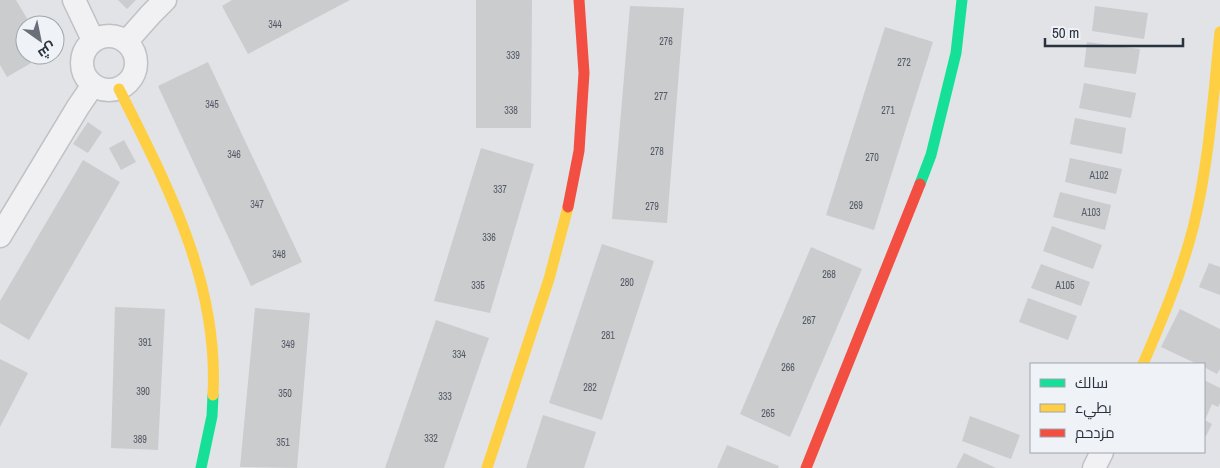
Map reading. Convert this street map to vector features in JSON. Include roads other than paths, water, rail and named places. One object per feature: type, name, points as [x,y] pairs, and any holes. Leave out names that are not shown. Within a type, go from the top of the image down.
[{"type":"street","points":[[74,0],[93,40]]},
{"type":"street","points":[[127,42],[164,0]]},
{"type":"street","points":[[488,468],[549,278],[579,151],[584,73],[579,0]]},
{"type":"street","points":[[806,468],[930,155],[956,53],[962,0]]},
{"type":"street","points":[[1143,363],[1171,299],[1193,228],[1207,156],[1220,32]]},
{"type":"street","points":[[102,36],[120,37],[127,42],[137,58],[133,76],[127,84],[119,89],[110,90],[101,89],[93,85],[86,78],[82,68],[82,57],[86,48],[93,40],[102,36]]},
{"type":"street","points":[[0,236],[93,85]]},
{"type":"street","points":[[119,89],[176,205],[207,296],[215,354],[214,404],[201,468]]},
{"type":"street","points":[[1094,468],[1102,453]]}]
